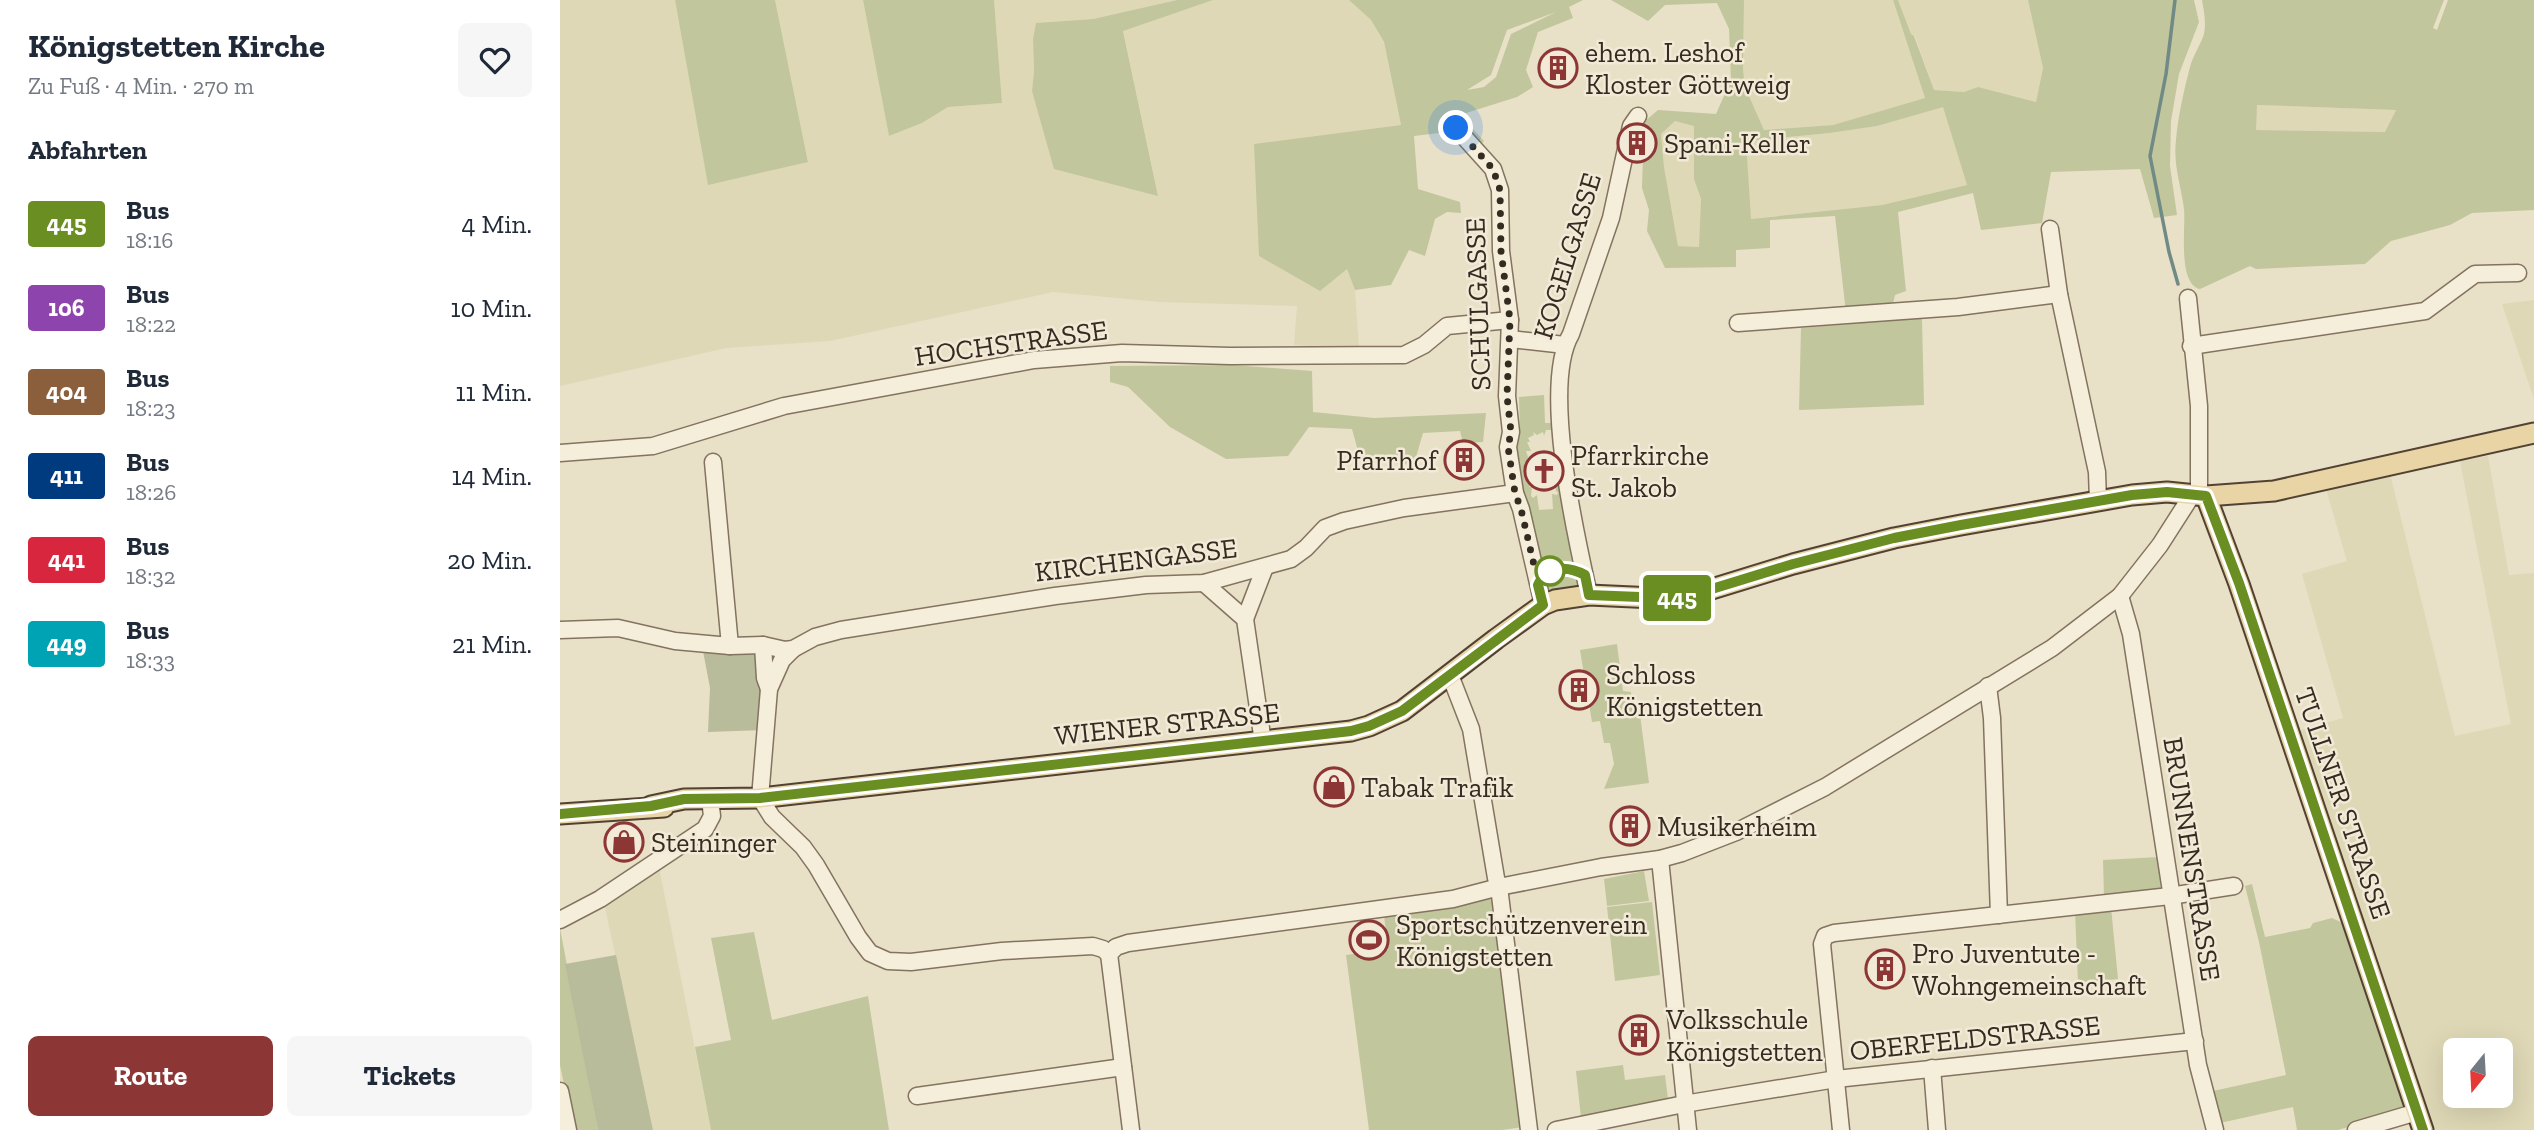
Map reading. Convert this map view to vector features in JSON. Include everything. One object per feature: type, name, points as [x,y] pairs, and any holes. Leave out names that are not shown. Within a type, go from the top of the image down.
[{"type":"main road","points":[[1543,605],[1555,600],[1589,595],[1665,598],[1689,596],[1785,566],[1894,538],[2098,501],[2167,492],[2199,495],[2274,491],[2302,486],[2525,434],[2534,427]]},
{"type":"main road","name":"TULLNER STRASSE","points":[[2199,495],[2239,583],[2420,1121]]},
{"type":"main road","name":"WIENER STRASSE","points":[[560,814],[651,806],[676,800],[711,804],[1333,734],[1369,726],[1402,711],[1543,605]]},
{"type":"street","name":"KOGELGASSE","points":[[1589,595],[1569,499],[1560,391],[1565,345],[1611,218],[1631,126],[1638,116]]},
{"type":"street","name":"SCHULGASSE","points":[[1456,128],[1493,169],[1500,190],[1501,251],[1510,320],[1507,396],[1511,432],[1508,447],[1515,493],[1543,605]]},
{"type":"street","points":[[2050,229],[2059,294],[2090,432],[2097,472],[2098,501]]},
{"type":"street","points":[[2191,345],[2425,311],[2474,274],[2518,273]]},
{"type":"street","points":[[1738,323],[1958,307],[2059,294]]},
{"type":"street","points":[[1108,954],[1116,947],[1128,943],[1453,899],[1601,867],[1660,859],[1736,832],[1813,794],[1956,709],[2052,649],[2120,596],[2199,495],[2199,406],[2188,298]]},
{"type":"street","name":"HOCHSTRASSE","points":[[560,453],[653,446],[784,406],[1034,360],[1122,353],[1230,356],[1404,355],[1424,345],[1447,326],[1510,320]]},
{"type":"street","points":[[1510,340],[1565,345]]},
{"type":"street","points":[[713,462],[730,646]]},
{"type":"street","name":"KIRCHENGASSE","points":[[793,649],[815,637],[841,630],[1055,596],[1146,585],[1204,583],[1291,559],[1307,548],[1325,528],[1344,521],[1404,508],[1515,493]]},
{"type":"street","points":[[1263,742],[1245,618],[1265,568]]},
{"type":"street","points":[[1204,583],[1245,618]]},
{"type":"street","name":"BRUNNENSTRASSE","points":[[2120,596],[2131,634],[2198,1065],[2215,1130]]},
{"type":"street","points":[[560,630],[618,628],[675,641],[793,649]]},
{"type":"street","points":[[762,645],[765,678],[769,689]]},
{"type":"street","points":[[793,649],[782,660],[769,689],[760,798],[775,820],[810,856],[862,944],[878,958],[894,962],[1009,950],[1093,946],[1103,949],[1108,954],[1131,1130]]},
{"type":"street","points":[[1450,675],[1471,729],[1499,887],[1529,1130]]},
{"type":"street","points":[[1989,687],[1999,915]]},
{"type":"street","points":[[560,920],[600,899],[705,829],[711,821],[711,804]]},
{"type":"street","points":[[1660,859],[1688,1130]]},
{"type":"street","points":[[1841,1130],[1822,944],[1825,936],[1936,920],[2170,896],[2234,886]]},
{"type":"street","name":"OBERFELDSTRASSE","points":[[1556,1130],[1684,1104],[1836,1079],[2195,1041]]},
{"type":"street","points":[[917,1096],[1123,1068]]},
{"type":"street","points":[[1932,1068],[1937,1130]]},
{"type":"street","points":[[560,1091],[568,1130]]},
{"type":"street","points":[[2356,1130],[2420,1121]]},
{"type":"shaded area","points":[[560,0],[675,0],[708,184],[808,161],[775,0],[863,0],[889,136],[922,123],[948,107],[1002,103],[994,0],[1177,0],[1093,19],[1036,23],[1033,39],[1032,91],[1158,195],[1123,30],[1213,0],[1349,0],[1371,20],[1384,43],[1401,125],[1254,145],[1347,268],[1355,290],[1359,350],[1294,345],[1297,306],[1159,302],[1053,292],[830,341],[726,348],[560,386]]},
{"type":"shaded area","points":[[1744,0],[1893,0],[1925,98],[1833,125],[1764,130],[1745,87]]},
{"type":"shaded area","points":[[1898,0],[2028,0],[2043,68],[2036,102],[1978,87],[1964,92],[1934,90],[1915,36],[1911,34]]},
{"type":"shaded area","points":[[2256,105],[2396,110],[2385,132],[2256,130]]},
{"type":"shaded area","points":[[1943,106],[1967,185],[1882,205],[1750,219],[1746,141],[1877,126]]},
{"type":"shaded area","points":[[1675,121],[1694,125],[1694,179],[1701,199],[1700,247],[1678,246],[1661,134]]},
{"type":"shaded area","points":[[2534,300],[2534,399],[2502,304]]},
{"type":"shaded area","points":[[2488,456],[2509,575],[2534,573],[2534,1130],[2432,1130],[2298,731],[2343,718],[2302,574],[2347,561],[2326,489],[2390,474],[2455,736],[2511,724],[2460,461]]},
{"type":"shaded area","points":[[659,867],[711,1130],[653,1130],[604,903]]},
{"type":"green space","points":[[675,0],[775,0],[808,162],[708,185]]},
{"type":"green space","points":[[863,0],[994,0],[1002,103],[948,107],[922,123],[889,136]]},
{"type":"green space","points":[[1177,0],[1213,0],[1123,31],[1158,196],[1054,169],[1032,91],[1036,23],[1093,19]]},
{"type":"green space","points":[[1349,0],[1583,0],[1569,7],[1573,18],[1538,32],[1526,70],[1533,87],[1517,97],[1460,115],[1484,141],[1480,145],[1456,131],[1414,136],[1418,189],[1460,202],[1461,213],[1447,212],[1435,219],[1425,256],[1409,250],[1391,285],[1355,290],[1347,269],[1320,291],[1259,256],[1254,144],[1401,125],[1384,42],[1371,20]],"holes":[[[1556,12],[1511,34],[1496,77],[1484,87],[1467,90],[1491,75],[1507,30]]]},
{"type":"green space","points":[[1611,0],[1744,0],[1745,87],[1764,130],[1833,125],[1925,98],[1893,0],[1898,0],[1934,90],[1964,92],[1978,87],[2036,102],[2043,68],[2028,0],[2194,0],[2199,22],[2179,74],[2171,121],[2170,166],[2177,215],[2154,218],[2140,169],[2051,172],[2042,223],[1981,230],[1973,193],[1898,212],[1906,291],[1895,295],[1892,308],[1846,313],[1835,216],[1770,220],[1770,248],[1736,250],[1736,267],[1665,268],[1647,231],[1649,210],[1642,188],[1644,122],[1658,110],[1716,114],[1731,80],[1729,29],[1717,3],[1665,5],[1648,21]],"holes":[[[1943,107],[1967,185],[1882,205],[1751,219],[1746,141],[1877,126]],[[1675,121],[1694,126],[1694,179],[1701,199],[1699,247],[1678,246],[1661,134]]]},
{"type":"green space","points":[[2202,0],[2444,0],[2433,28],[2437,30],[2448,0],[2534,0],[2534,210],[2472,213],[2450,225],[2391,241],[2365,264],[2256,269],[2250,266],[2200,289],[2193,285],[2185,266],[2184,209],[2175,149],[2188,76],[2204,33]],"holes":[[[2257,105],[2396,110],[2385,132],[2256,130]]]},
{"type":"green space","points":[[1922,318],[1924,405],[1799,410],[1801,328]]},
{"type":"green space","points":[[1232,365],[1312,371],[1313,412],[1374,418],[1486,413],[1483,442],[1463,443],[1460,431],[1423,433],[1414,464],[1361,462],[1352,429],[1309,427],[1288,456],[1226,459],[1170,427],[1128,387],[1110,382],[1110,366]]},
{"type":"green space","points":[[1544,395],[1545,423],[1553,423],[1589,595],[1543,605],[1511,432],[1520,431],[1519,397]],"holes":[[[1546,430],[1553,430],[1555,452],[1552,452],[1552,458],[1556,458],[1553,462],[1554,470],[1557,470],[1554,474],[1555,480],[1558,481],[1558,484],[1555,484],[1558,492],[1557,495],[1552,494],[1553,509],[1539,510],[1537,495],[1533,498],[1532,486],[1529,487],[1529,483],[1532,483],[1531,476],[1528,476],[1530,464],[1527,464],[1529,460],[1526,451],[1531,451],[1527,442],[1530,442],[1528,438],[1534,435],[1533,432],[1537,435],[1543,432],[1544,436]]]},
{"type":"green space","points":[[1617,644],[1623,691],[1631,692],[1632,707],[1639,707],[1649,783],[1604,789],[1614,764],[1610,743],[1604,743],[1600,721],[1592,722],[1580,650]]},
{"type":"green space","points":[[703,651],[759,652],[764,730],[708,732],[710,688]]},
{"type":"green space","points":[[2159,857],[2161,892],[2104,898],[2103,860]]},
{"type":"green space","points":[[1644,871],[1649,901],[1607,906],[1604,879]]},
{"type":"green space","points":[[2252,884],[2265,937],[2310,928],[2313,923],[2332,918],[2349,926],[2409,1109],[2338,1130],[2297,1130],[2293,1107],[2220,1123],[2213,1091],[2286,1075],[2245,886]]},
{"type":"green space","points":[[1496,898],[1523,1127],[1502,1130],[1369,1130],[1346,955],[1388,950],[1384,915]]},
{"type":"green space","points":[[1652,902],[1660,975],[1615,981],[1607,907]]},
{"type":"green space","points":[[2111,907],[2118,979],[2078,983],[2075,911]]},
{"type":"green space","points":[[560,928],[598,1130],[573,1130],[560,1065]]},
{"type":"green space","points":[[754,932],[772,1020],[868,996],[889,1130],[711,1130],[695,1047],[731,1040],[711,938]]},
{"type":"green space","points":[[616,955],[653,1130],[598,1130],[565,964]]},
{"type":"green space","points":[[1623,1065],[1625,1080],[1665,1075],[1668,1099],[1581,1118],[1576,1071]]},
{"type":"waterway","points":[[2175,0],[2166,74],[2150,156],[2178,284]]},
{"type":"bus line","name":"445","points":[[560,814],[651,806],[684,799],[760,798],[1351,731],[1402,711],[1543,605],[1538,585],[1543,575],[1550,571],[1566,568],[1585,575],[1589,595],[1675,598],[1704,593],[1793,564],[1894,538],[1961,525],[2132,495],[2167,492],[2206,496],[2239,583],[2423,1130]]},
{"type":"place","name":"ehem. Leshof Kloster Göttweig","points":[[1558,68]]},
{"type":"place","name":"Spani-Keller","points":[[1637,143]]},
{"type":"place","name":"Pfarrhof","points":[[1464,460]]},
{"type":"place","name":"Pfarrkirche St. Jakob","points":[[1544,471]]},
{"type":"place","name":"Schloss Königstetten","points":[[1579,690]]},
{"type":"place","name":"Tabak Trafik","points":[[1334,787]]},
{"type":"place","name":"Musikerheim","points":[[1630,826]]},
{"type":"place","name":"Steininger","points":[[624,842]]},
{"type":"place","name":"Sportschützenverein Königstetten","points":[[1369,940]]},
{"type":"place","name":"Pro Juventute - Wohngemeinschaft","points":[[1885,969]]},
{"type":"place","name":"Volksschule Königstetten","points":[[1639,1035]]},
{"type":"route","points":[[1456,128],[1493,169],[1500,190],[1501,251],[1510,320],[1507,396],[1511,432],[1508,447],[1515,493],[1534,565],[1550,571]]}]
